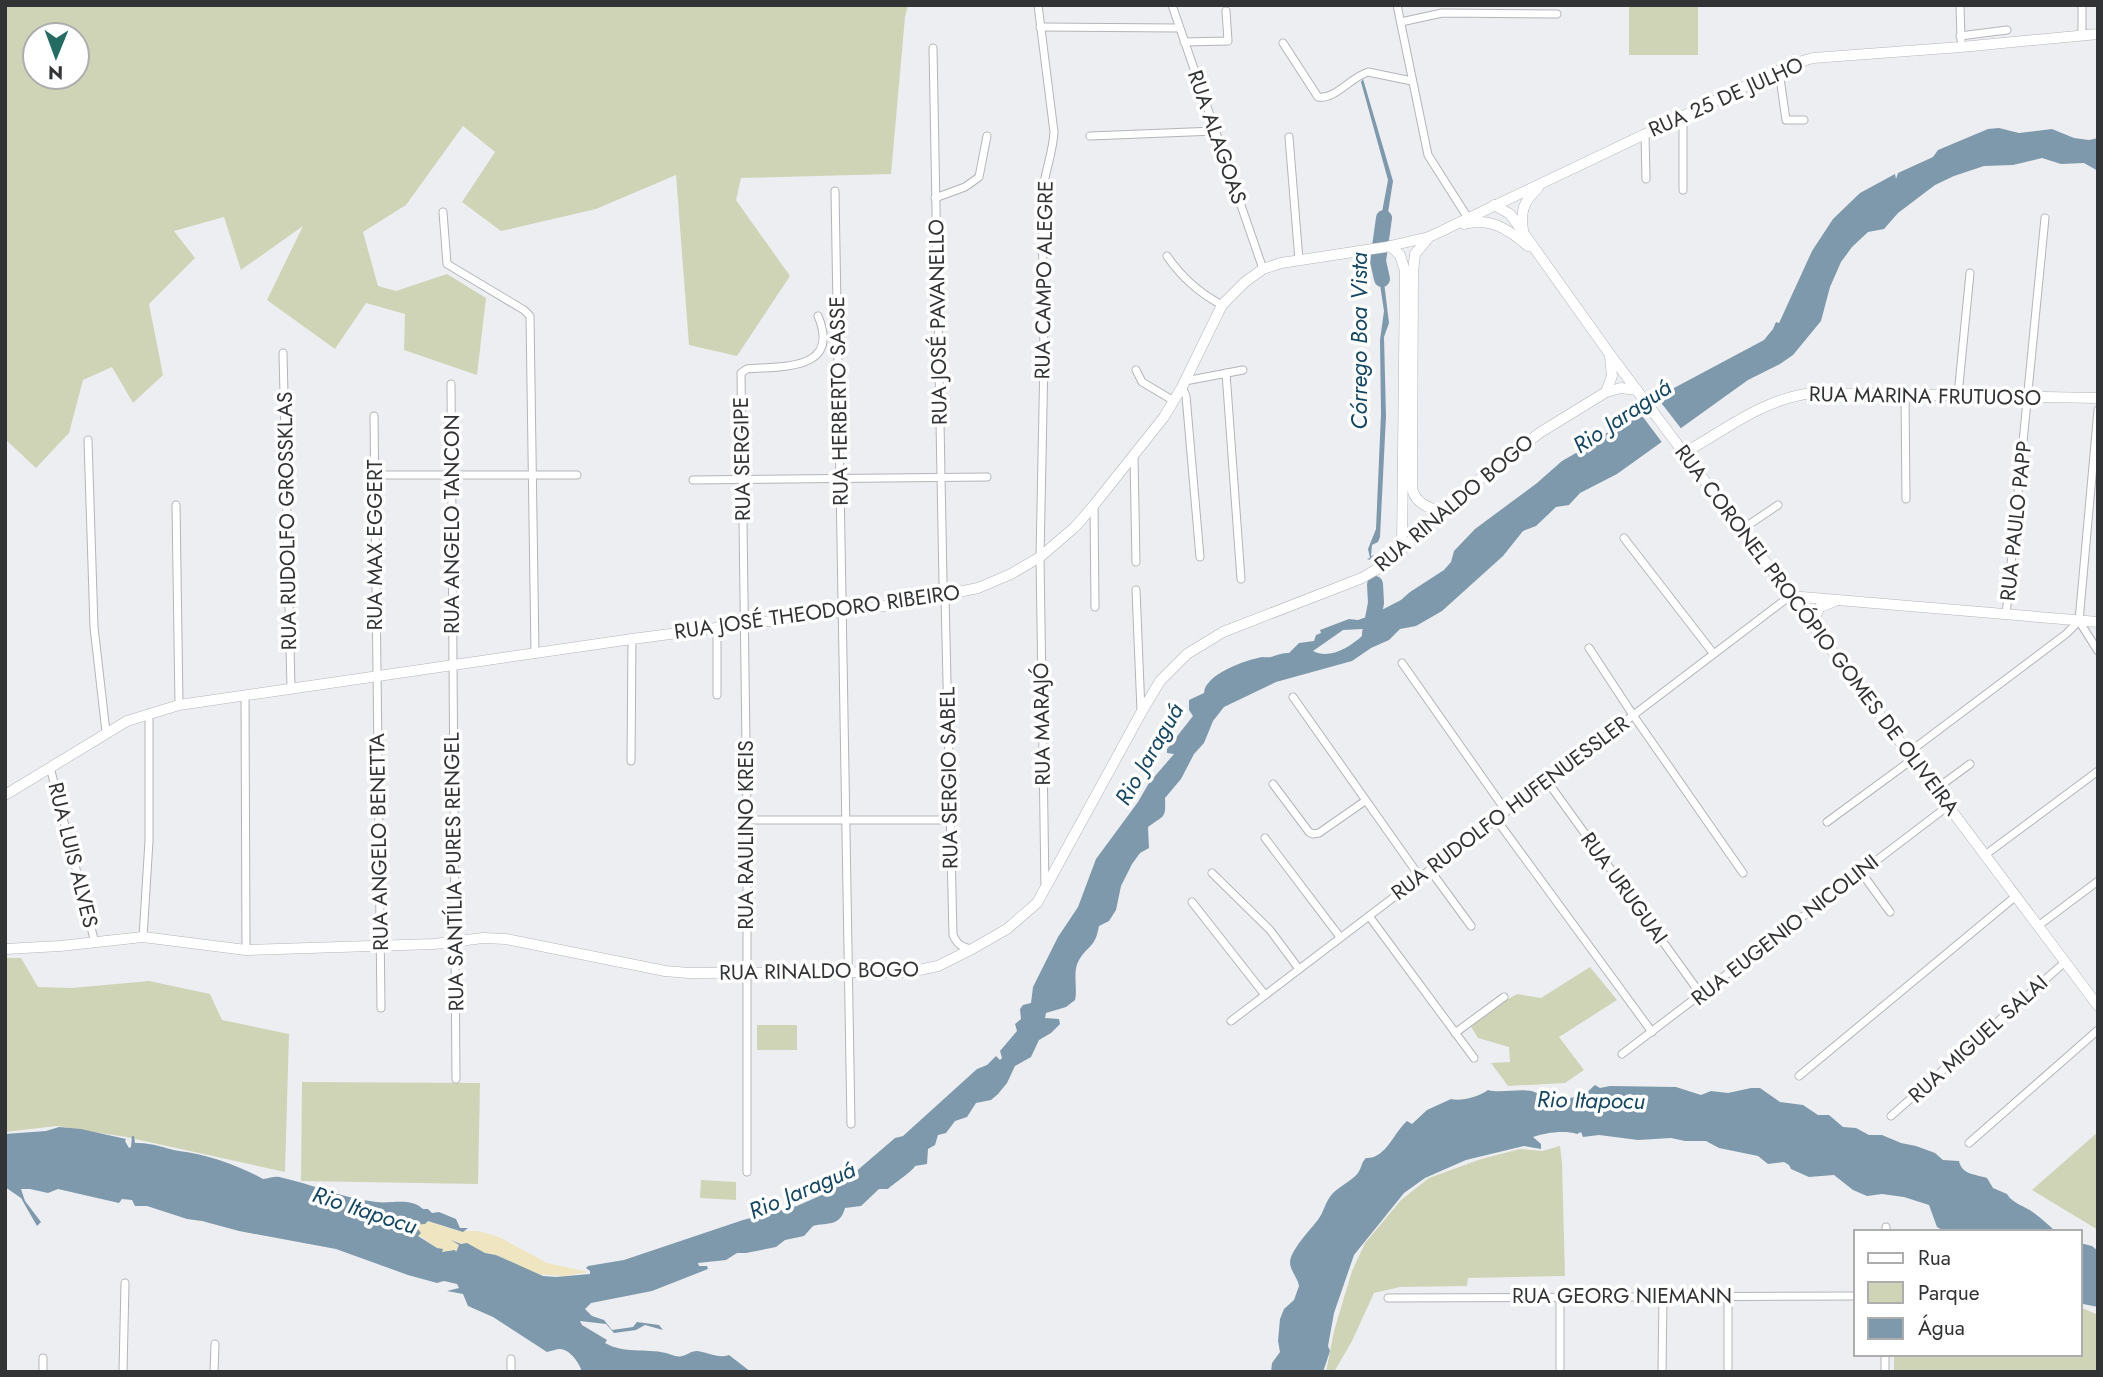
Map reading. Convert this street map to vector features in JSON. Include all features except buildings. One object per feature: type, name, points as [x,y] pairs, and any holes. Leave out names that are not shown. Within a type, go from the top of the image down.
[{"type":"main road","name":"RUA 25 DE JULHO","points":[[1494,205],[1792,64],[1824,57],[2098,34]]},
{"type":"main road","points":[[1524,234],[1524,206],[1544,181]]},
{"type":"main road","name":"RUA JOSÉ THEODORO RIBEIRO","points":[[5,795],[106,733],[149,713],[179,705],[717,627],[843,612],[945,596],[978,588],[1011,575],[1040,557],[1075,527],[1133,457],[1174,401],[1222,305],[1238,287],[1263,269],[1281,263],[1429,237],[1494,205]]},
{"type":"main road","name":"RUA CORONEL PROCÓPIO GOMES DE OLIVEIRA","points":[[1494,205],[1506,210],[1790,596],[2096,1000]]},
{"type":"main road","name":"RUA CORONEL PROCÓPIO GOMES DE OLIVEIRA","points":[[1450,227],[1477,221],[1494,224],[1514,234],[1536,253]]},
{"type":"main road","points":[[1429,237],[1415,254],[1413,272],[1412,489],[1417,500],[1427,507],[1443,511]]},
{"type":"main road","points":[[1384,247],[1400,255],[1405,271],[1402,549]]},
{"type":"main road","points":[[1606,392],[1612,376],[1609,353]]},
{"type":"main road","name":"RUA RINALDO BOGO","points":[[5,949],[143,937],[246,950],[380,946],[483,938],[516,940],[665,971],[688,973],[909,972],[925,969],[972,949],[1007,929],[1029,912],[1045,891],[1141,713],[1160,681],[1172,667],[1223,632],[1362,578],[1384,565],[1491,469],[1541,432],[1606,392],[1621,388],[1639,393]]},
{"type":"main road","name":"RUA MARINA FRUTUOSO","points":[[1684,453],[1777,400],[1796,394],[2098,398]]},
{"type":"main road","points":[[1790,596],[2098,622]]},
{"type":"main road","points":[[1812,623],[1820,607],[1839,600]]},
{"type":"street","name":"RUA CAMPO ALEGRE","points":[[1038,5],[1054,132],[1042,196],[1044,358],[1040,557]]},
{"type":"street","name":"RUA ALAGOAS","points":[[1172,5],[1263,269]]},
{"type":"street","points":[[1397,5],[1428,155],[1468,218]]},
{"type":"street","points":[[1960,5],[1961,47]]},
{"type":"street","points":[[2082,5],[2082,36]]},
{"type":"street","points":[[1401,22],[1442,13],[1490,9],[1557,15]]},
{"type":"street","points":[[1184,42],[1228,41],[1226,11]]},
{"type":"street","points":[[1040,27],[1178,28]]},
{"type":"street","points":[[1961,36],[2007,30]]},
{"type":"street","points":[[1283,43],[1318,97],[1327,97],[1368,72],[1412,81]]},
{"type":"street","name":"RUA JOSÉ PAVANELLO","points":[[933,48],[945,596]]},
{"type":"street","points":[[1779,71],[1786,120],[1804,120]]},
{"type":"street","points":[[1683,116],[1683,190]]},
{"type":"street","points":[[1090,136],[1215,131]]},
{"type":"street","points":[[1645,134],[1646,179]]},
{"type":"street","points":[[935,198],[965,187],[979,177],[987,136]]},
{"type":"street","points":[[1289,137],[1299,260]]},
{"type":"street","name":"RUA HERBERTO SASSE","points":[[835,191],[851,1124]]},
{"type":"street","points":[[443,212],[447,264],[530,316],[535,654]]},
{"type":"street","name":"RUA PAULO PAPP","points":[[2006,615],[2045,218]]},
{"type":"street","points":[[1167,256],[1177,271],[1202,295],[1222,305]]},
{"type":"street","points":[[1958,396],[1970,273]]},
{"type":"street","name":"RUA SERGIPE","points":[[744,624],[742,371],[796,365],[812,360],[821,352],[823,341],[818,316]]},
{"type":"street","name":"RUA RUDOLFO GROSSKLAS","points":[[283,353],[291,688]]},
{"type":"street","points":[[1136,370],[1142,383],[1174,401]]},
{"type":"street","points":[[1200,556],[1184,384],[1243,370]]},
{"type":"street","points":[[1226,373],[1241,579]]},
{"type":"street","name":"RUA ANGELO TANCON","points":[[451,384],[452,665]]},
{"type":"street","points":[[1905,394],[1906,499]]},
{"type":"street","points":[[2098,410],[2079,621],[2098,651]]},
{"type":"street","name":"RUA MAX EGGERT","points":[[374,415],[376,675]]},
{"type":"street","points":[[88,440],[94,627],[106,733]]},
{"type":"street","points":[[1133,457],[1136,562]]},
{"type":"street","points":[[374,475],[577,475]]},
{"type":"street","points":[[693,480],[987,477]]},
{"type":"street","points":[[176,505],[179,705]]},
{"type":"street","points":[[1094,505],[1095,607]]},
{"type":"street","points":[[1741,530],[1778,505]]},
{"type":"street","points":[[1625,538],[1713,653]]},
{"type":"street","name":"RUA MARAJÓ","points":[[1040,557],[1045,891]]},
{"type":"street","points":[[1136,590],[1141,713]]},
{"type":"street","name":"RUA SERGIO SABEL","points":[[945,596],[953,935],[962,947],[972,949]]},
{"type":"street","name":"RUA RUDOLFO HUFENUESSLER","points":[[1231,1021],[1790,596]]},
{"type":"street","points":[[1827,822],[2066,635],[2079,621]]},
{"type":"street","name":"RUA RAULINO KREIS","points":[[744,624],[747,1172]]},
{"type":"street","points":[[717,627],[717,695]]},
{"type":"street","points":[[631,761],[632,639]]},
{"type":"street","points":[[1589,648],[1743,873]]},
{"type":"street","points":[[1402,663],[1506,811]]},
{"type":"street","name":"RUA SANTÍLIA PURES RENGEL","points":[[452,665],[456,1079]]},
{"type":"street","name":"RUA ANGELO BENETTA","points":[[376,675],[381,1008]]},
{"type":"street","points":[[245,695],[246,950]]},
{"type":"street","points":[[1293,697],[1420,877]]},
{"type":"street","points":[[143,937],[149,842],[149,713]]},
{"type":"street","points":[[1936,789],[1970,764]]},
{"type":"street","name":"RUA LUIS ALVES","points":[[50,767],[96,943]]},
{"type":"street","points":[[1985,855],[2098,771]]},
{"type":"street","name":"RUA URUGUAI","points":[[1547,780],[1702,996]]},
{"type":"street","points":[[1273,784],[1313,834],[1319,833],[1365,801]]},
{"type":"street","name":"RUA EUGENIO NICOLINI","points":[[1622,1055],[1948,806]]},
{"type":"street","points":[[1496,819],[1652,1032]]},
{"type":"street","points":[[747,820],[950,821]]},
{"type":"street","points":[[1265,838],[1340,937]]},
{"type":"street","points":[[1430,870],[1471,926]]},
{"type":"street","points":[[1861,872],[1890,912]]},
{"type":"street","points":[[1212,873],[1270,930],[1299,969]]},
{"type":"street","points":[[2038,926],[2098,881]]},
{"type":"street","points":[[1799,1076],[2015,896]]},
{"type":"street","points":[[1192,902],[1265,995]]},
{"type":"street","points":[[1369,916],[1474,1058]]},
{"type":"street","name":"RUA MIGUEL SALAI","points":[[1891,1116],[2065,962]]},
{"type":"street","points":[[1455,1032],[1504,997]]},
{"type":"street","points":[[1969,1143],[2098,1030]]},
{"type":"street","points":[[122,1372],[125,1283]]},
{"type":"street","points":[[1560,1296],[1560,1372]]},
{"type":"street","points":[[1662,1372],[1663,1296]]},
{"type":"street","points":[[1728,1296],[1728,1372]]},
{"type":"street","name":"RUA GEORG NIEMANN","points":[[1388,1298],[1854,1296]]},
{"type":"street","points":[[214,1372],[215,1344]]},
{"type":"street","points":[[43,1358],[43,1372]]},
{"type":"street","points":[[512,1359],[512,1372]]},
{"type":"green space","points":[[5,5],[908,5],[891,174],[741,178],[736,200],[790,276],[737,356],[689,345],[676,175],[596,209],[501,231],[462,202],[495,152],[463,126],[406,205],[363,232],[378,286],[396,291],[447,274],[486,298],[477,375],[404,350],[405,314],[366,303],[335,349],[267,300],[303,226],[241,270],[224,217],[174,231],[195,258],[149,304],[163,375],[133,403],[112,367],[83,380],[69,433],[36,468],[5,439]]},
{"type":"green space","points":[[1629,5],[1698,5],[1698,55],[1629,55]]},
{"type":"green space","points":[[5,958],[21,958],[38,987],[72,988],[149,981],[210,994],[222,1020],[289,1034],[285,1172],[126,1137],[57,1126],[5,1132]]},
{"type":"green space","points":[[1590,967],[1617,1000],[1559,1037],[1584,1070],[1565,1083],[1508,1086],[1491,1063],[1510,1062],[1509,1047],[1478,1038],[1468,1022],[1517,994],[1541,998]]},
{"type":"green space","points":[[757,1025],[797,1025],[797,1050],[757,1050]]},
{"type":"green space","points":[[302,1082],[480,1083],[478,1184],[301,1181]]},
{"type":"green space","points":[[2098,1132],[2098,1230],[2032,1190]]},
{"type":"green space","points":[[1560,1146],[1565,1276],[1468,1278],[1467,1286],[1400,1287],[1374,1293],[1334,1372],[1326,1372],[1334,1331],[1352,1271],[1365,1243],[1401,1200],[1429,1178],[1481,1159],[1520,1149],[1542,1151]]},
{"type":"green space","points":[[701,1180],[736,1182],[736,1200],[700,1198]]},
{"type":"green space","points":[[2082,1308],[2098,1315],[2098,1372],[1894,1372],[1894,1356],[2082,1356]]},
{"type":"sand","points":[[428,1221],[458,1231],[479,1231],[499,1237],[547,1263],[588,1272],[564,1276],[536,1274],[496,1255],[481,1252],[453,1240],[460,1245],[454,1253],[442,1252],[422,1237],[416,1236],[415,1225]]},
{"type":"water","points":[[1363,79],[1393,181],[1384,238],[1377,239],[1388,180],[1361,82]]},
{"type":"water","name":"Rio Itapocu","points":[[1999,128],[2019,133],[2052,129],[2074,138],[2098,138],[2098,171],[2084,163],[2061,164],[2042,158],[2013,165],[1984,166],[1935,185],[1898,213],[1884,229],[1868,232],[1852,247],[1841,262],[1830,287],[1821,321],[1793,355],[1748,380],[1617,474],[1580,493],[1569,505],[1556,507],[1536,526],[1523,531],[1503,556],[1442,611],[1416,626],[1400,629],[1389,640],[1352,661],[1276,682],[1224,707],[1213,721],[1204,743],[1194,754],[1181,779],[1165,798],[1163,816],[1148,827],[1149,848],[1140,853],[1132,864],[1121,886],[1116,910],[1109,921],[1099,926],[1094,942],[1079,960],[1075,1000],[1066,1007],[1046,1013],[1045,1018],[1059,1019],[1060,1024],[1039,1040],[1031,1057],[1015,1066],[998,1094],[991,1100],[976,1103],[967,1117],[955,1121],[946,1133],[938,1135],[935,1145],[928,1149],[927,1164],[915,1166],[888,1189],[879,1189],[861,1206],[845,1208],[837,1221],[813,1226],[804,1236],[785,1240],[776,1247],[737,1253],[726,1260],[698,1263],[708,1269],[652,1291],[591,1303],[585,1309],[592,1316],[604,1320],[612,1330],[633,1327],[637,1322],[659,1325],[663,1330],[645,1325],[636,1330],[614,1333],[606,1324],[580,1321],[612,1346],[678,1357],[697,1351],[717,1356],[729,1355],[751,1372],[582,1372],[577,1361],[567,1351],[560,1349],[547,1352],[493,1317],[468,1306],[463,1294],[447,1291],[459,1288],[457,1284],[444,1281],[437,1283],[408,1275],[336,1249],[239,1231],[147,1206],[135,1206],[132,1200],[122,1199],[119,1203],[58,1189],[48,1193],[21,1189],[25,1201],[41,1222],[37,1226],[21,1198],[5,1187],[5,1134],[46,1131],[59,1127],[81,1129],[126,1139],[129,1148],[134,1136],[135,1143],[152,1144],[211,1158],[263,1179],[279,1177],[363,1200],[413,1203],[432,1213],[439,1212],[456,1219],[460,1228],[468,1228],[463,1232],[428,1221],[415,1225],[421,1233],[418,1236],[443,1249],[442,1252],[456,1252],[459,1245],[451,1240],[467,1243],[543,1276],[556,1277],[590,1274],[586,1268],[588,1266],[624,1260],[743,1220],[797,1206],[824,1194],[853,1174],[895,1138],[903,1136],[977,1069],[987,1065],[996,1056],[1000,1060],[1002,1058],[1000,1051],[1017,1031],[1015,1024],[1021,1019],[1020,1009],[1031,1003],[1033,987],[1058,937],[1078,907],[1096,859],[1149,783],[1174,754],[1167,753],[1167,749],[1193,716],[1189,710],[1189,700],[1204,693],[1211,680],[1227,669],[1262,657],[1289,653],[1299,643],[1314,641],[1316,635],[1321,633],[1320,630],[1349,619],[1358,620],[1372,615],[1401,600],[1444,570],[1451,562],[1454,551],[1475,529],[1562,461],[1605,434],[1651,411],[1663,402],[1674,388],[1764,340],[1776,322],[1779,323],[1812,251],[1833,219],[1860,193],[1895,174],[1896,179],[1898,173],[1933,157],[1938,150],[1988,129]],"holes":[[[1363,629],[1362,636],[1332,653],[1313,651],[1343,630]]]},
{"type":"water","points":[[1381,257],[1389,323],[1384,337],[1386,416],[1380,537],[1378,542],[1372,545],[1371,556],[1376,555],[1378,558],[1376,584],[1373,586],[1374,561],[1367,559],[1370,558],[1368,549],[1376,529],[1381,414],[1380,340],[1384,311],[1376,258]]},
{"type":"water","name":"Rio Itapocu","points":[[1595,1085],[1600,1088],[1676,1087],[1701,1095],[1711,1091],[1728,1093],[1760,1088],[1780,1102],[1803,1105],[1818,1115],[1829,1115],[1843,1127],[1856,1128],[1869,1135],[1882,1135],[1916,1146],[1935,1153],[1943,1160],[1959,1161],[1963,1169],[1987,1178],[1993,1188],[2007,1194],[2054,1230],[1942,1230],[1937,1227],[1929,1205],[1904,1197],[1882,1194],[1867,1196],[1853,1190],[1834,1175],[1809,1177],[1791,1169],[1784,1162],[1768,1164],[1758,1156],[1719,1148],[1706,1141],[1671,1138],[1638,1140],[1599,1135],[1583,1137],[1581,1132],[1549,1133],[1533,1137],[1541,1144],[1541,1149],[1524,1146],[1466,1160],[1425,1178],[1404,1193],[1354,1255],[1334,1313],[1328,1346],[1330,1351],[1323,1372],[1271,1372],[1272,1363],[1280,1352],[1280,1319],[1284,1309],[1294,1300],[1299,1286],[1290,1265],[1291,1257],[1333,1193],[1356,1176],[1366,1158],[1384,1150],[1407,1121],[1412,1124],[1427,1110],[1451,1099],[1470,1098],[1488,1090],[1526,1090],[1538,1094],[1542,1099],[1546,1097],[1556,1102],[1585,1094]]},
{"type":"water","points":[[2082,1244],[2098,1251],[2098,1307],[2083,1304]]},
{"type":"pier","points":[[1659,400],[1683,431],[1664,445],[1640,413]]},
{"type":"waterway","name":"Córrego Boa Vista","points":[[1382,279],[1378,261],[1384,218]]},
{"type":"waterway","name":"Córrego Boa Vista","points":[[1370,634],[1376,603],[1375,584]]},
{"type":"water label","name":"Rio Jaraguá","points":[[1622,416]]},
{"type":"water label","name":"Rio Jaraguá","points":[[1149,754]]},
{"type":"water label","name":"Rio Jaraguá","points":[[802,1190]]}]
